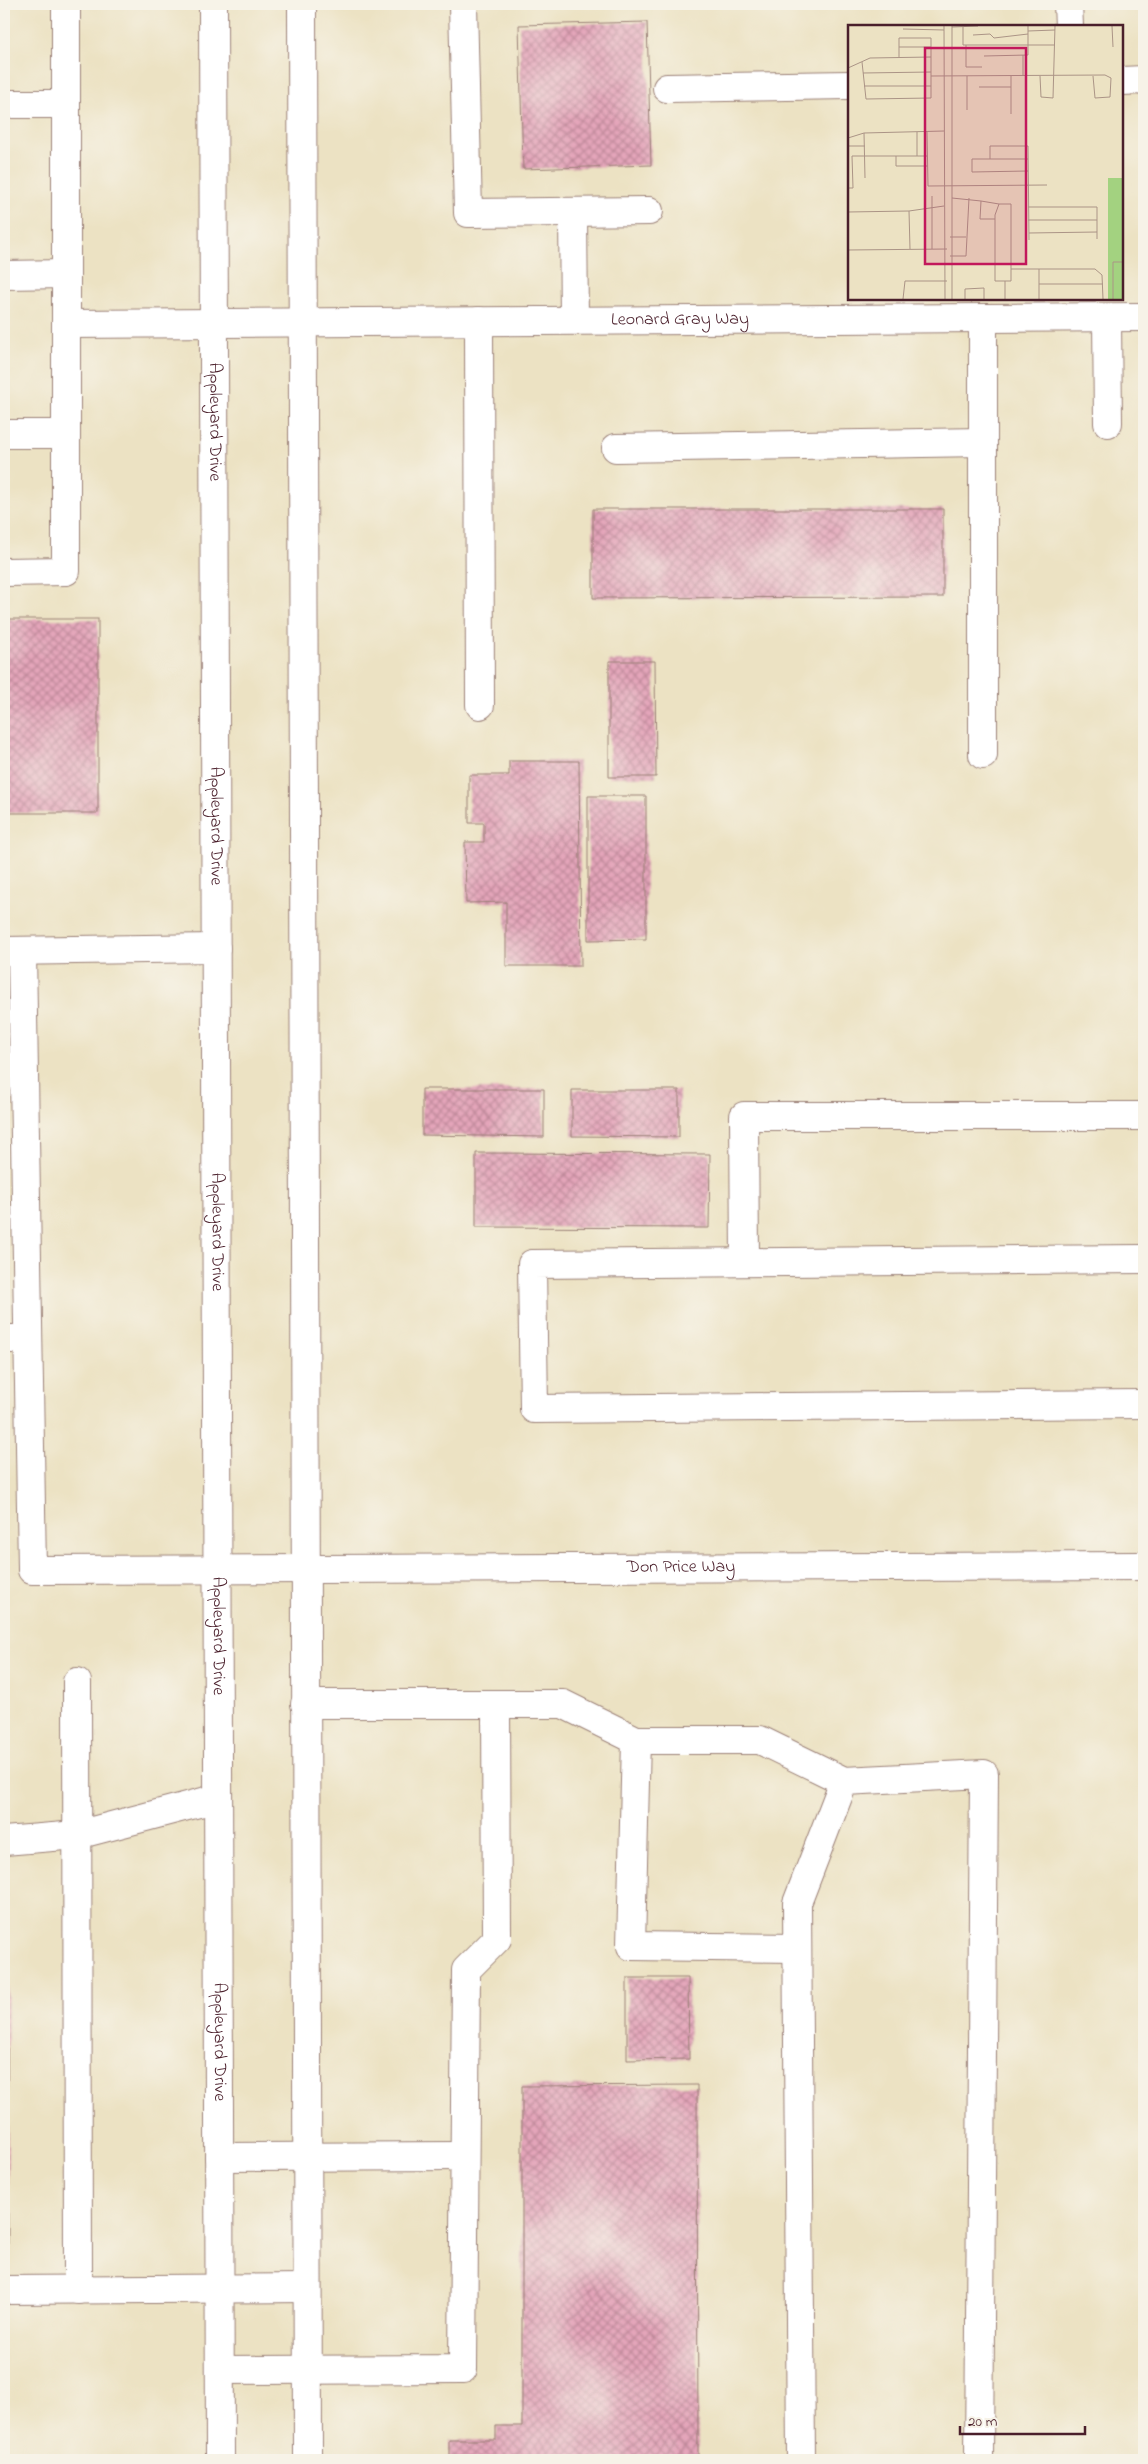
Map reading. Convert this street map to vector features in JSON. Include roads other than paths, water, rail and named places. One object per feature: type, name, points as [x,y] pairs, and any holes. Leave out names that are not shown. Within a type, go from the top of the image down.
[{"type":"street","points":[[4,572],[66,571],[66,4]]},
{"type":"street","name":"Appleyard Drive","points":[[212,4],[220,2460]]},
{"type":"street","points":[[302,4],[304,1569],[308,2460]]},
{"type":"street","points":[[463,4],[468,214],[648,211]]},
{"type":"street","points":[[1068,4],[1069,25]]},
{"type":"street","points":[[1123,81],[1144,80]]},
{"type":"street","points":[[667,88],[848,85]]},
{"type":"street","points":[[4,104],[66,104]]},
{"type":"street","points":[[573,212],[574,320]]},
{"type":"street","points":[[4,275],[66,274]]},
{"type":"street","points":[[1108,423],[1112,311]]},
{"type":"street","name":"Leonard Gray Way","points":[[66,324],[983,318],[1112,311],[1144,317]]},
{"type":"street","points":[[982,755],[983,318]]},
{"type":"street","points":[[479,321],[480,704]]},
{"type":"street","points":[[4,434],[66,434]]},
{"type":"street","points":[[616,448],[983,442]]},
{"type":"street","points":[[16,1339],[13,951],[216,948]]},
{"type":"street","points":[[745,1262],[744,1116],[1144,1116]]},
{"type":"street","points":[[1144,1259],[532,1264],[534,1409],[1144,1404]]},
{"type":"street","name":"Don Price Way","points":[[16,1339],[32,1570],[1144,1566]]},
{"type":"street","points":[[77,1682],[78,2290]]},
{"type":"street","points":[[305,1704],[563,1704],[636,1740],[760,1740],[844,1781],[984,1774],[979,2460]]},
{"type":"street","points":[[220,2370],[463,2369],[466,1970],[498,1940],[496,1704]]},
{"type":"street","points":[[636,1740],[631,1946],[797,1948]]},
{"type":"street","points":[[800,2460],[797,1903],[844,1781]]},
{"type":"street","points":[[4,1841],[77,1835],[218,1798]]},
{"type":"street","points":[[219,2157],[464,2156]]},
{"type":"street","points":[[4,2290],[307,2288]]}]
